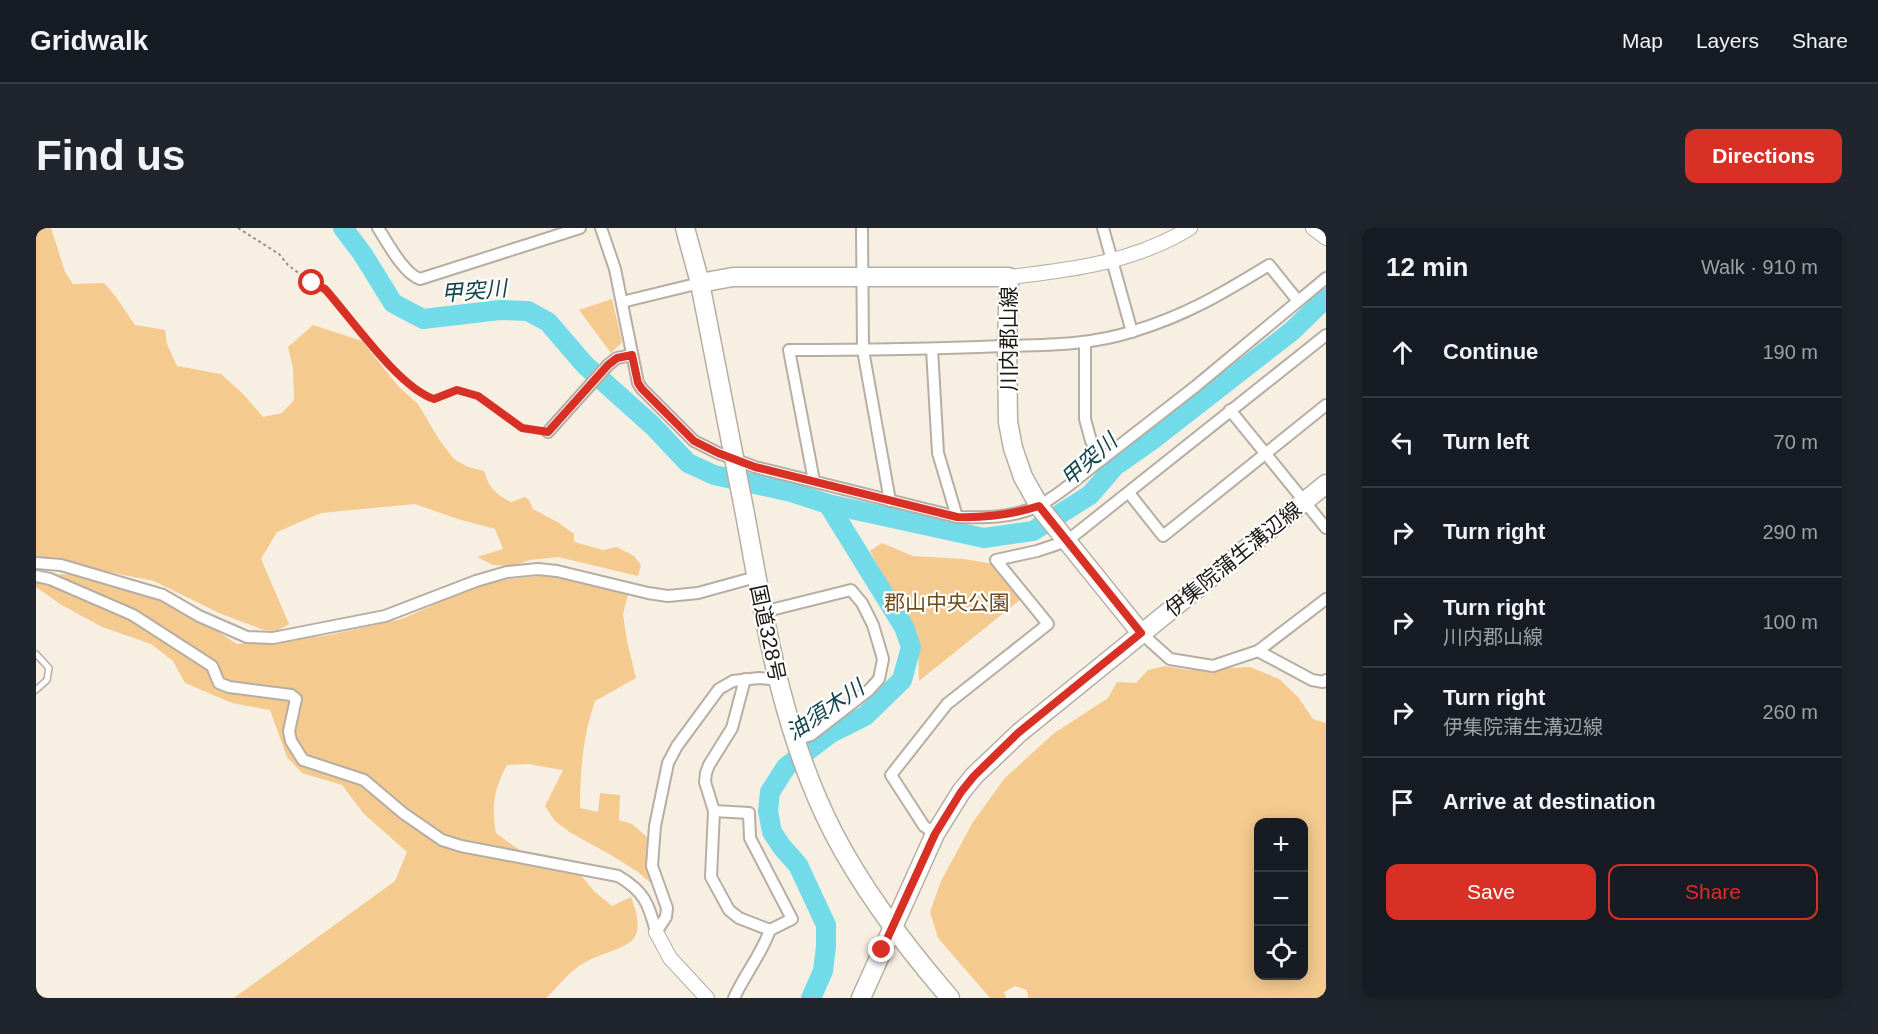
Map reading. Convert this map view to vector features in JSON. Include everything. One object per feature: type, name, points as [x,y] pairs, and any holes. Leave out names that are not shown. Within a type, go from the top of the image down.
[{"type":"main road","name":"国道328号","points":[[685,228],[700,283],[763,612],[795,742],[834,833],[854,869],[892,927],[950,998]]},
{"type":"main road","name":"川内郡山線","points":[[700,283],[733,277],[1009,277],[1008,422],[1013,448],[1023,477],[1040,507],[1141,633]]},
{"type":"main road","name":"伊集院蒲生溝辺線","points":[[861,998],[935,834],[961,792],[989,760],[1018,733],[1326,484]]},
{"type":"street","points":[[378,228],[405,268],[412,276],[420,279],[580,228]]},
{"type":"street","points":[[601,228],[615,269],[638,383],[694,441],[734,462],[957,517],[983,518],[1040,507],[1196,386],[1326,278]]},
{"type":"street","points":[[862,228],[863,350],[890,501]]},
{"type":"street","points":[[1103,228],[1132,332]]},
{"type":"street","points":[[1009,277],[1064,271],[1112,261],[1176,237],[1190,228]]},
{"type":"street","points":[[1312,228],[1326,238]]},
{"type":"street","points":[[814,481],[789,350],[932,350],[1085,342],[1132,332],[1176,317],[1215,299],[1269,265],[1298,301]]},
{"type":"street","points":[[622,302],[700,283]]},
{"type":"street","points":[[935,834],[924,826],[891,775],[947,704],[1048,624],[996,560],[1037,552],[1065,538],[1128,493],[1326,334]]},
{"type":"street","points":[[1085,342],[1085,419],[1091,441],[1101,460]]},
{"type":"street","points":[[932,350],[938,453],[957,517]]},
{"type":"street","points":[[548,432],[608,365],[617,358],[632,355]]},
{"type":"street","points":[[1128,493],[1163,536],[1326,405]]},
{"type":"street","points":[[1230,410],[1326,528]]},
{"type":"street","points":[[36,563],[61,565],[163,595],[199,616],[247,637],[273,638],[385,616],[476,581],[507,572],[557,570],[668,596],[698,593],[756,577]]},
{"type":"street","points":[[36,576],[50,579],[133,615],[212,666],[219,683],[229,687],[291,695],[296,699],[289,731],[291,741],[303,760],[364,780],[403,813],[442,840],[471,848],[618,876],[634,885],[647,903],[656,932],[670,958],[707,998]]},
{"type":"street","points":[[763,612],[851,590],[862,603],[873,625],[883,658],[879,678],[869,690],[811,735],[795,742]]},
{"type":"street","points":[[1141,633],[1170,658],[1213,666],[1258,651],[1326,599]]},
{"type":"street","points":[[1258,651],[1312,680],[1325,683]]},
{"type":"street","points":[[656,932],[666,917],[667,908],[652,866],[655,826],[668,763],[677,746],[719,689],[733,681],[745,679],[778,680]]},
{"type":"street","points":[[745,679],[732,728],[706,773],[705,782],[714,811],[711,877],[716,890],[729,910],[770,930]]},
{"type":"street","points":[[714,811],[749,813],[750,838],[792,919],[770,930],[762,951],[745,975],[734,998]]},
{"type":"lane","points":[[36,654],[49,668],[47,680],[36,690]]},
{"type":"path","points":[[238,228],[279,254],[288,265],[312,283],[325,289],[395,371],[423,396],[434,399],[457,390],[478,396],[522,428],[548,432]]},
{"type":"green space","points":[[36,228],[51,228],[65,272],[73,284],[104,283],[135,325],[165,330],[167,344],[177,366],[221,374],[263,417],[282,413],[294,400],[293,368],[288,347],[313,325],[362,341],[398,386],[418,404],[438,438],[454,459],[468,467],[484,471],[493,490],[511,502],[525,497],[533,509],[574,534],[574,542],[603,550],[617,547],[634,556],[641,565],[638,576],[558,557],[530,560],[512,566],[493,565],[477,557],[503,549],[495,529],[415,504],[321,513],[277,532],[261,559],[289,624],[277,631],[264,630],[219,613],[154,581],[64,563],[36,563]]},
{"type":"green space","points":[[612,299],[622,342],[611,353],[579,310]]},
{"type":"green space","name":"郡山中央公園","points":[[882,543],[913,556],[963,559],[994,564],[1021,599],[919,681],[918,641],[870,551]]},
{"type":"green space","points":[[64,574],[85,576],[175,604],[237,644],[324,636],[402,619],[483,583],[511,579],[550,575],[629,591],[623,614],[636,678],[595,701],[583,753],[580,808],[598,812],[600,793],[620,795],[619,820],[632,824],[648,838],[658,889],[638,872],[571,833],[555,821],[545,806],[563,770],[528,764],[507,765],[496,790],[494,814],[496,833],[537,863],[577,871],[595,892],[612,906],[631,897],[638,928],[635,937],[620,948],[579,966],[546,998],[234,998],[395,881],[407,852],[364,814],[342,785],[302,773],[287,757],[270,710],[232,703],[185,683],[173,661],[151,644],[102,627],[60,604],[36,587],[36,577]]},
{"type":"green space","points":[[1165,666],[1188,670],[1250,667],[1279,679],[1298,697],[1313,719],[1326,723],[1326,998],[1028,998],[1027,990],[1015,986],[1004,992],[1006,998],[990,998],[938,938],[930,912],[941,881],[973,822],[1004,779],[1053,734],[1108,698],[1117,682],[1136,683],[1148,670]]},
{"type":"waterway","name":"甲突川","points":[[343,228],[362,253],[393,303],[423,319],[500,310],[528,311],[548,322],[585,365],[653,426],[688,463],[714,475],[791,492],[828,504],[984,538],[1033,531],[1090,495],[1115,466],[1292,331],[1326,298]]},
{"type":"waterway","name":"油須木川","points":[[811,998],[823,971],[826,925],[798,865],[772,832],[768,811],[770,792],[786,767],[831,733],[865,716],[902,680],[911,647],[904,627],[828,504]]},
{"type":"route","points":[[312,283],[325,289],[395,371],[423,396],[434,399],[457,390],[478,396],[522,428],[548,432],[613,360],[632,355],[638,383],[642,389],[694,441],[734,460],[957,517],[983,518],[1012,514],[1039,506],[1141,633],[1018,733],[974,776],[961,792],[935,834],[882,950]]}]
